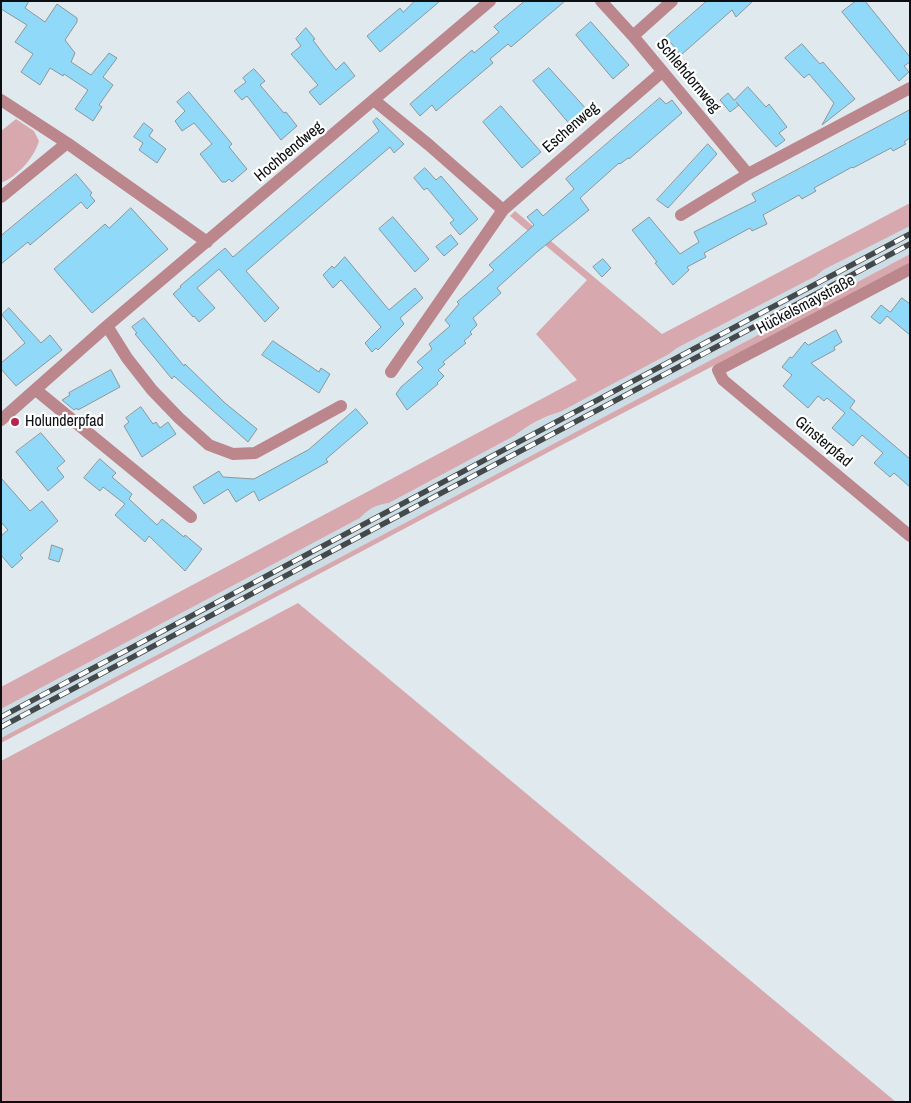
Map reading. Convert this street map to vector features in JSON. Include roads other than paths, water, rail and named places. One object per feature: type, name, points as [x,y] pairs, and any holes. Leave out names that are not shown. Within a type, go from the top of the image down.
[{"type":"street","name":"Hochbendweg","points":[[1,420],[107,326],[375,101],[490,1]]},
{"type":"street","name":"Schlehdornweg","points":[[601,1],[633,36],[748,174]]},
{"type":"street","points":[[633,36],[672,1]]},
{"type":"street","name":"Eschenweg","points":[[391,372],[503,210],[662,72]]},
{"type":"street","points":[[681,215],[748,174],[910,88]]},
{"type":"street","points":[[1,100],[67,143],[207,242]]},
{"type":"street","points":[[375,101],[429,145],[503,210]]},
{"type":"street","points":[[1,197],[67,143]]},
{"type":"street","name":"Hückelsmaystraße","points":[[718,370],[910,269]]},
{"type":"street","points":[[107,326],[127,358],[152,390],[179,418],[209,445],[233,454],[255,452],[341,406]]},
{"type":"street","name":"Ginsterpfad","points":[[718,370],[723,380],[910,536]]},
{"type":"street","points":[[36,390],[191,517]]},
{"type":"railway","points":[[1,717],[910,234]]},
{"type":"railway","points":[[1,727],[910,244]]},
{"type":"place","name":"Holunderpfad","points":[[15,422]]}]
